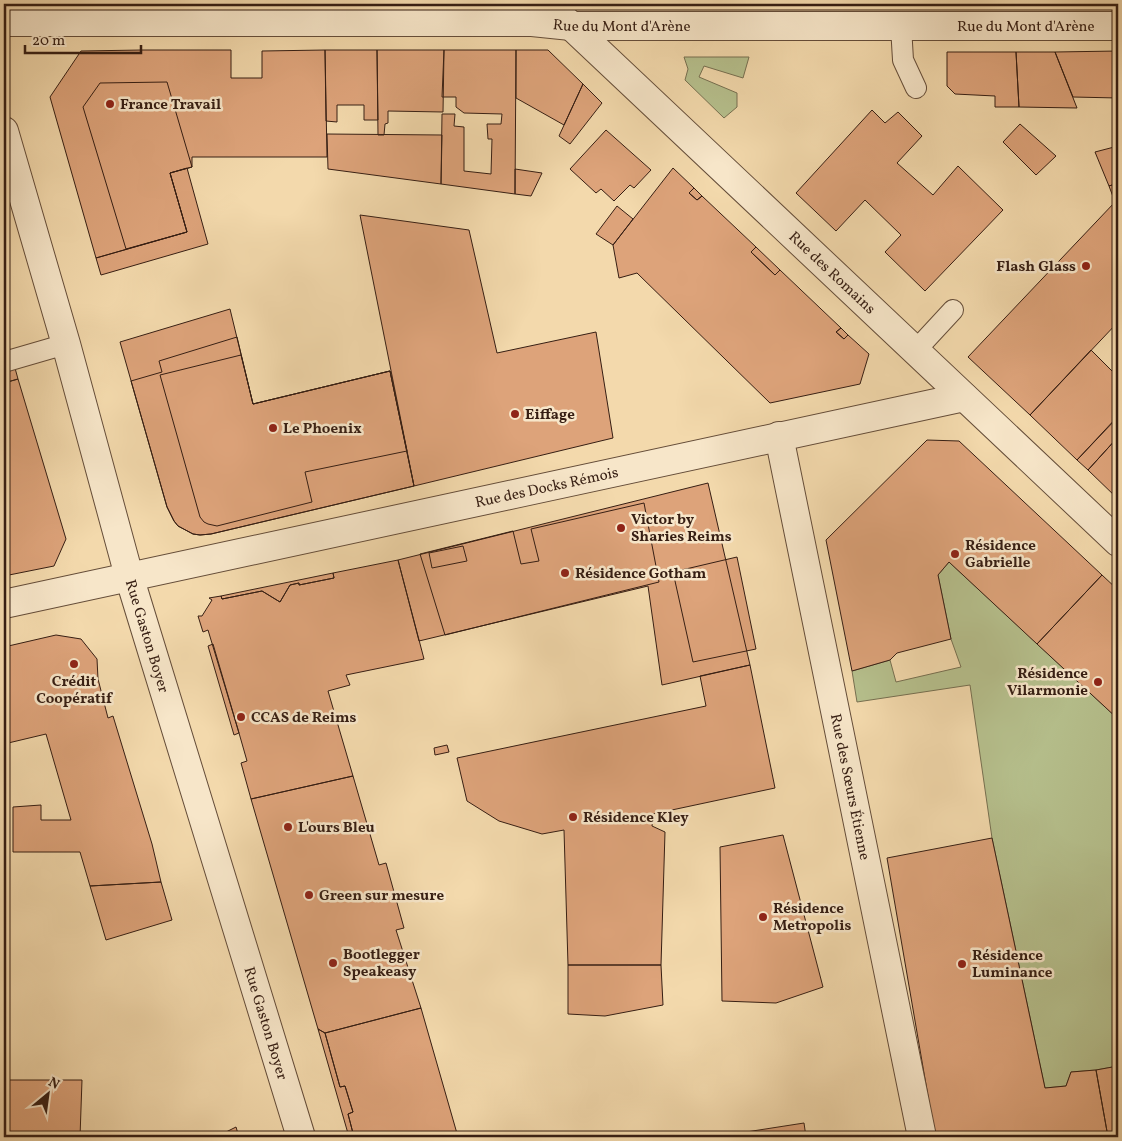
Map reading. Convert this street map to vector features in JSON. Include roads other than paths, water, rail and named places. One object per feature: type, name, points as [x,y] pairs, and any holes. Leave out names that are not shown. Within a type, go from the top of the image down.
[{"type":"street","name":"Rue des Romains","points":[[548,4],[1118,542]]},
{"type":"street","name":"Rue du Mont d'Arène","points":[[4,22],[532,22],[571,26],[908,19],[1118,26]]},
{"type":"street","name":"Rue Gaston Boyer","points":[[4,131],[66,344],[129,576],[301,1137]]},
{"type":"street","name":"Rue des Docks Rémois","points":[[4,604],[964,396]]},
{"type":"street","name":"Rue des Sœurs Étienne","points":[[779,436],[922,1137]]},
{"type":"lane","points":[[908,19],[903,60],[916,88]]},
{"type":"lane","points":[[916,350],[953,310]]},
{"type":"lane","points":[[4,362],[66,344]]},
{"type":"place","name":"France Travail","points":[[110,104]]},
{"type":"place","name":"Flash Glass","points":[[1086,266]]},
{"type":"place","name":"Eiffage","points":[[515,414]]},
{"type":"place","name":"Le Phoenix","points":[[273,428]]},
{"type":"place","name":"Victor by Sharies Reims","points":[[621,528]]},
{"type":"place","name":"Résidence Gabrielle","points":[[955,554]]},
{"type":"place","name":"Résidence Gotham","points":[[565,573]]},
{"type":"place","name":"Crédit Coopératif","points":[[74,664]]},
{"type":"place","name":"Résidence Vilarmonie","points":[[1098,682]]},
{"type":"place","name":"CCAS de Reims","points":[[241,717]]},
{"type":"place","name":"Résidence Kley","points":[[573,817]]},
{"type":"place","name":"L'ours Bleu","points":[[288,827]]},
{"type":"place","name":"Green sur mesure","points":[[309,895]]},
{"type":"place","name":"Résidence Metropolis","points":[[763,917]]},
{"type":"place","name":"Bootlegger Speakeasy","points":[[333,963]]},
{"type":"place","name":"Résidence Luminance","points":[[962,964]]}]
